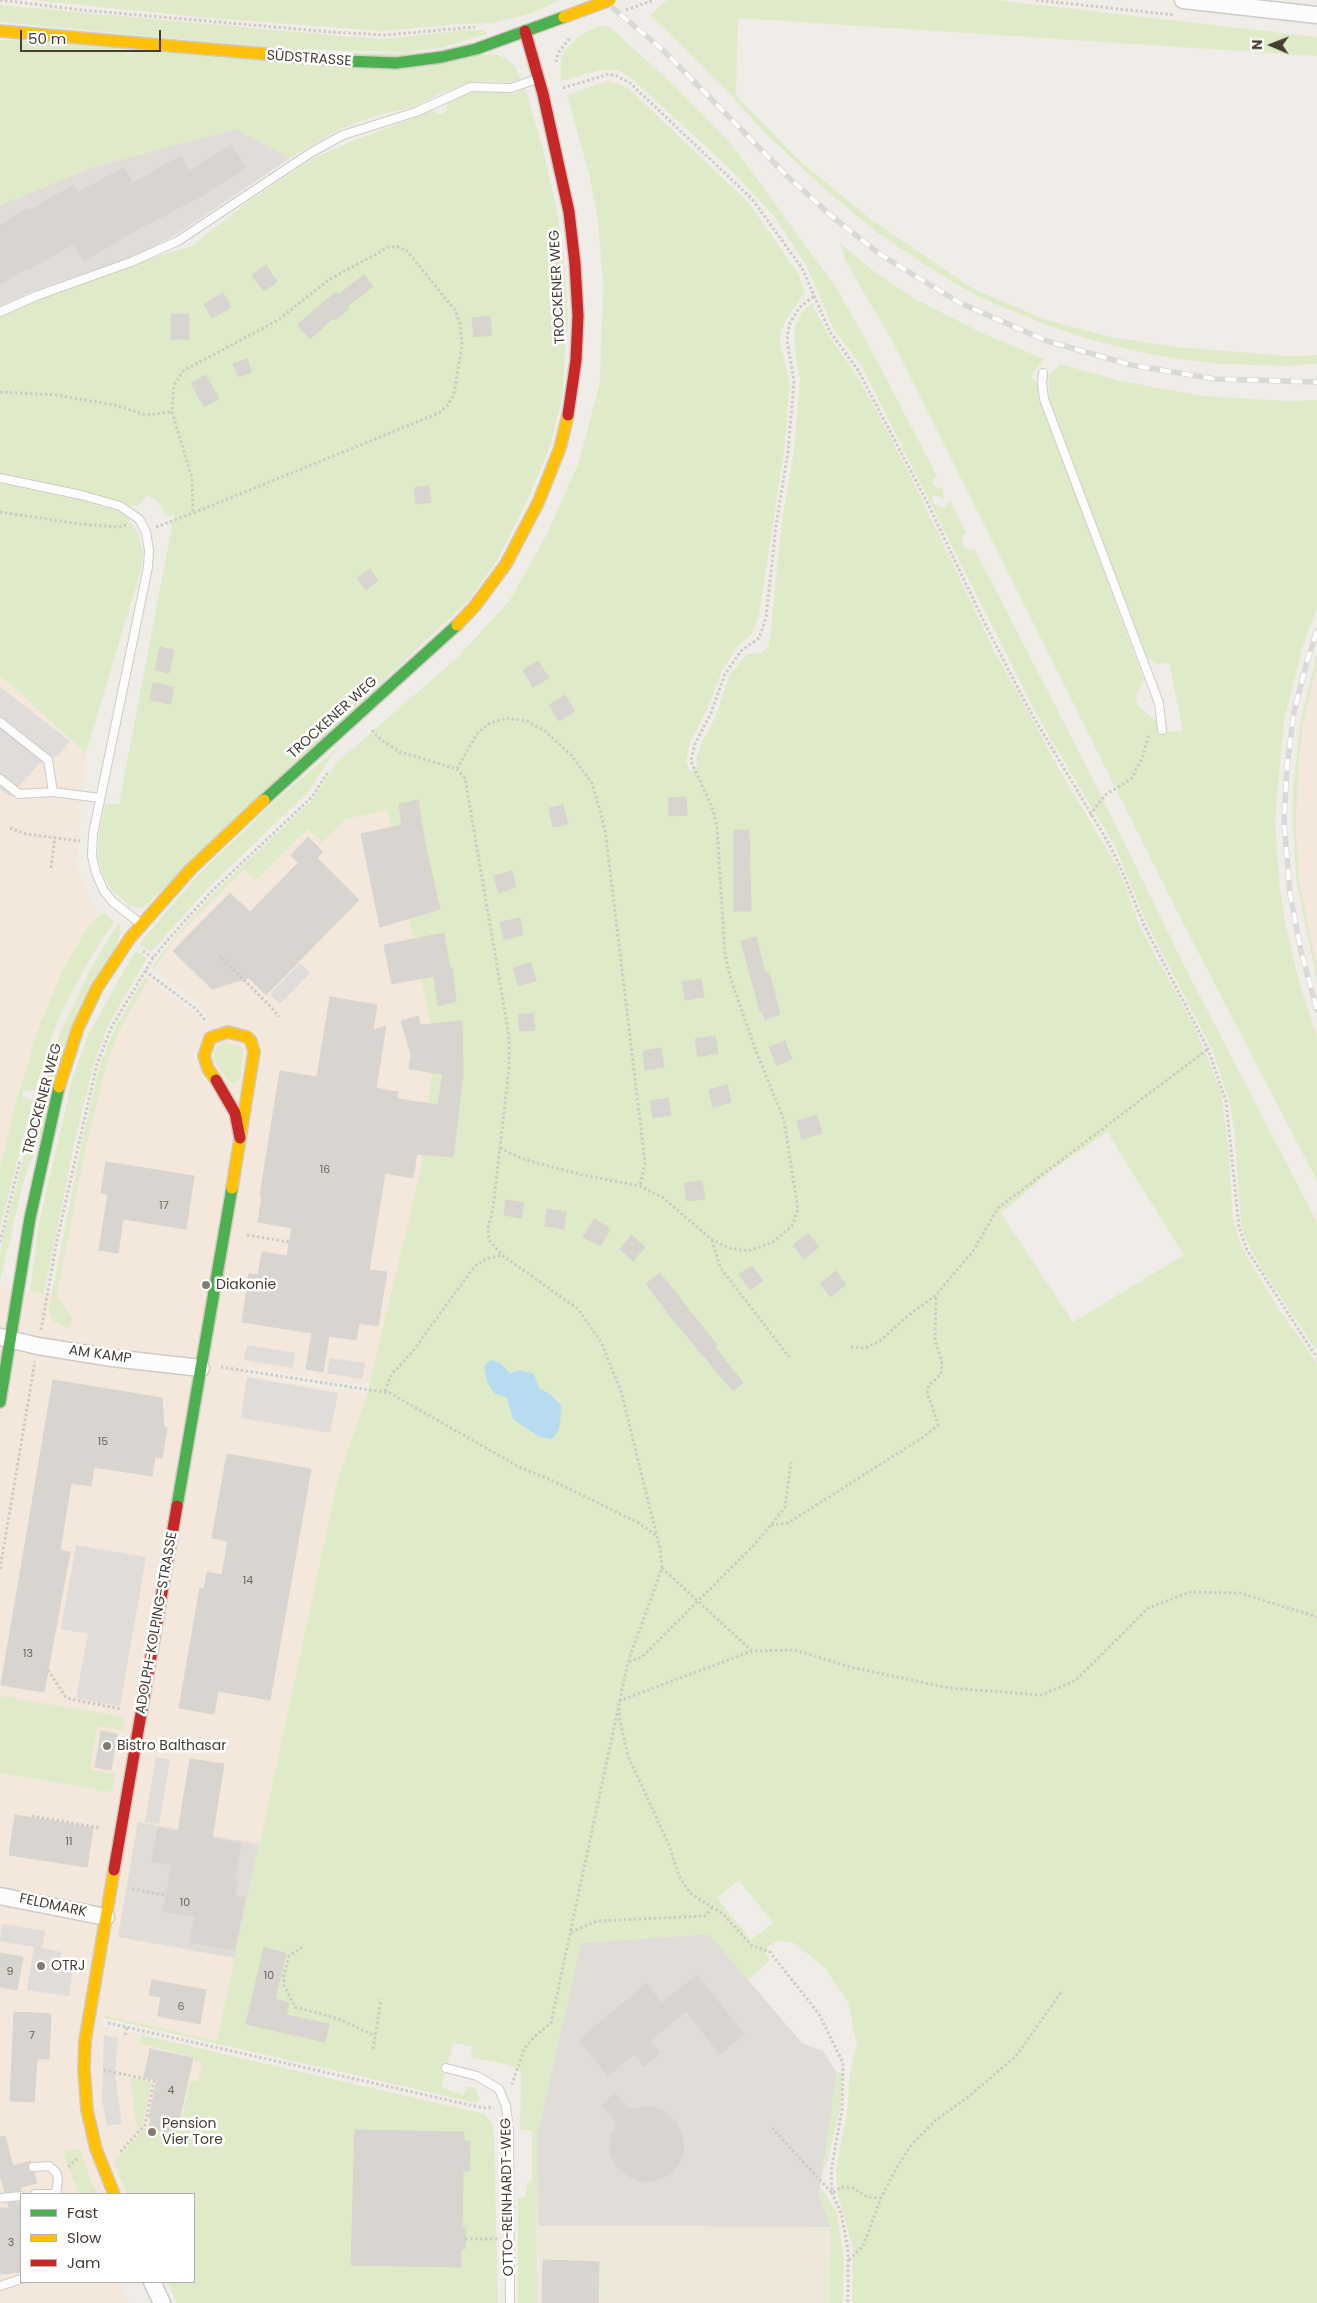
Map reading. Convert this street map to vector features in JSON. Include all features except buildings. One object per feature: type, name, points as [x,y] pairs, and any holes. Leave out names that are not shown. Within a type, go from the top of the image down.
[{"type":"street","name":"SÜDSTRASSE","points":[[0,31],[328,61],[396,63],[442,57],[476,49],[610,0]]},
{"type":"street","points":[[1183,0],[1317,15]]},
{"type":"street","name":"TROCKENER WEG","points":[[0,1402],[5,1338],[62,1075],[78,1028],[97,988],[141,925],[190,870],[445,638],[475,606],[506,564],[538,503],[560,448],[572,400],[576,360],[577,308],[569,212],[543,94],[525,31]]},
{"type":"street","name":"ADOLPH-KOLPING-STRASSE","points":[[114,2193],[101,2165],[87,2110],[84,2069],[88,2020],[240,1138],[253,1046],[247,1037],[236,1032],[216,1035],[207,1043],[205,1062],[235,1113],[240,1138]]},
{"type":"street","name":"AM KAMP","points":[[5,1338],[38,1346],[112,1358],[201,1368]]},
{"type":"street","name":"FELDMARK","points":[[0,1896],[106,1917]]},
{"type":"street","points":[[152,2283],[162,2303]]},
{"type":"lane","points":[[0,312],[36,296],[123,265],[178,242],[312,152],[343,135],[416,112],[471,87],[510,88],[524,85],[538,78]]},
{"type":"lane","points":[[1043,373],[1044,399],[1159,703],[1162,730]]},
{"type":"lane","points":[[0,478],[81,495],[120,506],[139,519],[146,532],[149,550],[148,566],[92,842],[92,856],[96,873],[104,891],[113,902],[141,925]]},
{"type":"lane","points":[[0,722],[48,760],[53,792]]},
{"type":"lane","points":[[0,779],[19,794],[53,792],[100,798]]},
{"type":"lane","name":"OTTO-REINHARDT-WEG","points":[[446,2068],[477,2076],[499,2089],[506,2106],[509,2130],[510,2303]]},
{"type":"lane","points":[[33,2167],[49,2166],[54,2168],[58,2179],[56,2193]]},
{"type":"lane","points":[[0,2198],[20,2196]]},
{"type":"lane","points":[[0,2286],[20,2279]]},
{"type":"path","points":[[0,0],[82,10],[384,35],[458,27],[481,27]]},
{"type":"path","points":[[556,69],[558,53],[576,33]]},
{"type":"path","points":[[543,94],[609,74],[630,83],[752,199],[802,268],[830,332],[858,370],[928,504],[984,622],[1027,706],[1118,862],[1144,925],[1208,1050],[1226,1100],[1239,1227],[1247,1250],[1317,1358]]},
{"type":"path","points":[[146,532],[193,513],[439,413],[448,405],[454,394],[462,346],[460,324],[455,310],[407,251],[399,247],[390,247],[330,279],[278,320],[183,371],[174,385],[172,412],[192,478],[193,513]]},
{"type":"path","points":[[500,1148],[523,1159],[582,1175],[640,1186],[662,1197],[711,1239],[729,1248],[748,1251],[773,1242],[792,1226],[798,1210],[784,1120],[756,1051],[731,980],[726,954],[717,828],[713,810],[691,761],[695,744],[711,714],[725,674],[741,651],[759,638],[766,618],[776,526],[788,451],[794,381],[787,341],[789,325],[799,308],[814,296]]},
{"type":"path","points":[[0,392],[56,395],[115,405],[146,415],[172,412]]},
{"type":"path","points":[[0,512],[38,519],[118,527],[139,519]]},
{"type":"path","points":[[88,2020],[127,2027],[483,2108],[506,2106],[517,2064],[524,2049],[535,2036],[551,2023],[628,1662],[662,1568],[657,1536],[621,1391],[601,1342],[578,1309],[502,1254],[489,1240],[488,1229],[510,1068],[509,1036],[465,778],[457,769],[400,752],[380,739],[360,714]]},
{"type":"path","points":[[457,769],[476,735],[488,724],[506,718],[528,721],[545,731],[571,755],[592,782],[605,829],[629,1028],[645,1163],[640,1186]]},
{"type":"path","points":[[1090,815],[1105,795],[1131,779],[1142,758],[1150,731]]},
{"type":"path","points":[[0,1569],[57,1240],[97,1064],[112,1026],[145,971],[173,934],[211,892],[312,797],[330,768]]},
{"type":"path","points":[[10,828],[26,834],[92,842]]},
{"type":"path","points":[[51,868],[55,837]]},
{"type":"path","points":[[218,955],[279,1017]]},
{"type":"path","points":[[145,971],[196,1009],[216,1035]]},
{"type":"path","points":[[851,1347],[864,1348],[880,1341],[905,1318],[936,1295],[973,1251],[998,1208],[1208,1050]]},
{"type":"path","points":[[247,1235],[289,1242]]},
{"type":"path","points":[[711,1239],[720,1267],[789,1357]]},
{"type":"path","points":[[385,1391],[391,1375],[412,1352],[474,1266],[486,1259],[502,1254]]},
{"type":"path","points":[[771,1525],[788,1523],[925,1436],[938,1425],[927,1392],[929,1385],[942,1374],[942,1361],[934,1340],[936,1295]]},
{"type":"path","points":[[201,1368],[214,1366],[352,1389],[385,1391],[519,1467],[549,1479],[637,1522],[657,1536]]},
{"type":"path","points":[[628,1662],[642,1657],[753,1546],[771,1525],[785,1507],[792,1462]]},
{"type":"path","points":[[662,1568],[752,1651]]},
{"type":"path","points":[[619,1701],[752,1651],[795,1650],[850,1667],[950,1688],[1041,1695],[1075,1681],[1148,1608],[1190,1592],[1240,1593],[1317,1617]]},
{"type":"path","points":[[48,1670],[65,1696],[70,1699],[142,1713]]},
{"type":"path","points":[[99,1705],[100,1700]]},
{"type":"path","points":[[619,1701],[620,1721],[628,1756],[669,1845],[678,1876],[690,1893],[724,1914],[752,1946],[769,1952],[819,2014],[843,2063],[842,2110],[831,2171],[832,2193]]},
{"type":"path","points":[[32,1816],[100,1828],[107,1826],[121,1829]]},
{"type":"path","points":[[112,1886],[166,1895]]},
{"type":"path","points":[[570,1933],[596,1921],[705,1916],[712,1908]]},
{"type":"path","points":[[302,1947],[290,1956],[284,1974],[284,1985],[295,2007],[339,2019],[375,2036]]},
{"type":"path","points":[[849,2260],[863,2246],[881,2198],[912,2144],[936,2120],[968,2097],[1016,2056],[1062,1991]]},
{"type":"path","points":[[373,2049],[381,1999]]},
{"type":"path","points":[[125,2035],[127,2027]]},
{"type":"path","points":[[84,2069],[101,2069],[154,2081],[145,2125],[112,2161],[101,2165]]},
{"type":"path","points":[[772,2128],[832,2193],[841,2213],[849,2260],[848,2303]]},
{"type":"path","points":[[832,2193],[841,2187],[853,2188],[868,2197],[881,2198]]},
{"type":"path","points":[[466,2239],[510,2239]]},
{"type":"shaded area","points":[[236,129],[290,158],[182,231],[140,254],[33,291],[0,306],[0,205],[93,167]]},
{"type":"shaded area","points":[[1317,665],[1317,967],[1299,880],[1296,824],[1303,724]]},
{"type":"shaded area","points":[[0,675],[86,753],[77,864],[91,903],[100,914],[88,926],[61,973],[39,1027],[15,1104],[0,1169]]},
{"type":"shaded area","points":[[0,687],[70,741],[59,755],[39,764],[10,796],[0,789]]},
{"type":"shaded area","points":[[387,810],[435,1047],[421,1172],[370,1383],[350,1384],[247,1367],[246,1375],[368,1394],[338,1478],[217,2041],[104,2015],[102,2026],[219,2052],[190,2193],[20,2193],[20,2283],[120,2283],[129,2303],[0,2303],[0,1288],[57,1296],[87,1143],[107,1063],[120,1029],[149,979],[195,1013],[202,1024],[209,1019],[199,1004],[154,969],[176,937],[244,870],[256,881],[308,829],[322,843],[346,819]]},
{"type":"shaded area","points":[[300,963],[310,973],[280,1004],[270,994]]},
{"type":"shaded area","points":[[247,1345],[295,1353],[293,1368],[244,1360]]},
{"type":"shaded area","points":[[330,1358],[365,1363],[362,1379],[327,1373]]},
{"type":"shaded area","points":[[247,1377],[338,1393],[330,1433],[241,1418]]},
{"type":"shaded area","points":[[76,1545],[146,1557],[120,1706],[76,1698],[88,1634],[61,1629]]},
{"type":"shaded area","points":[[156,1757],[170,1760],[159,1824],[145,1822]]},
{"type":"shaded area","points":[[138,1822],[259,1844],[235,1958],[118,1937]]},
{"type":"shaded area","points":[[2,1924],[45,1931],[42,1948],[61,1952],[59,1966],[73,1968],[69,1996],[27,1990],[34,1947],[0,1941]]},
{"type":"shaded area","points":[[709,1934],[802,2043],[823,2051],[837,2073],[819,2196],[831,2227],[538,2226],[537,2135],[581,1943]]},
{"type":"shaded area","points":[[104,2035],[118,2038],[115,2075],[122,2124],[107,2126],[102,2099]]},
{"type":"shaded area","points":[[538,2226],[831,2227],[829,2303],[537,2303]]},
{"type":"green space","points":[[33,0],[559,0],[533,13],[493,23],[458,24],[383,31],[197,17]]},
{"type":"green space","points":[[667,0],[996,0],[1317,37],[1317,56],[738,18],[736,96],[802,163],[873,221],[972,288],[1044,319],[1110,337],[1176,347],[1288,356],[1317,355],[1317,364],[1284,366],[1221,364],[1159,356],[1098,342],[1049,326],[981,298],[936,272],[876,232],[818,183],[763,131],[719,82],[650,15]]},
{"type":"green space","points":[[0,5],[384,39],[457,31],[484,30],[487,34],[440,48],[398,53],[328,53],[0,22]]},
{"type":"green space","points":[[600,25],[610,27],[675,86],[733,146],[835,286],[862,332],[937,476],[934,478],[933,485],[939,489],[943,488],[944,499],[935,495],[932,498],[934,504],[943,508],[950,501],[967,534],[962,535],[963,545],[969,550],[974,549],[985,569],[1098,789],[1185,967],[1317,1222],[1317,1351],[1258,1263],[1244,1235],[1241,1223],[1234,1128],[1229,1100],[1212,1049],[1146,922],[1116,848],[1039,719],[862,367],[833,328],[806,265],[774,216],[725,164],[632,79],[619,70],[599,70],[561,81],[561,59],[565,50],[579,36]]},
{"type":"green space","points":[[0,40],[497,55],[507,59],[516,68],[520,79],[509,83],[488,81],[469,83],[437,95],[416,106],[378,115],[340,129],[290,158],[236,129],[93,167],[0,205]]},
{"type":"green space","points":[[608,81],[627,87],[749,203],[799,275],[805,292],[786,319],[781,332],[780,343],[790,382],[784,452],[759,616],[752,634],[738,646],[722,671],[706,712],[690,742],[686,762],[690,772],[698,766],[696,760],[700,746],[716,716],[729,676],[747,654],[761,653],[769,646],[781,527],[794,450],[800,380],[794,341],[795,326],[802,312],[812,303],[828,335],[867,393],[911,477],[995,652],[1062,774],[1118,868],[1141,929],[1194,1026],[1221,1091],[1228,1145],[1233,1218],[1241,1246],[1278,1308],[1317,1363],[1317,2303],[852,2303],[853,2248],[838,2196],[836,2167],[847,2112],[850,2073],[857,2045],[848,2002],[824,1967],[794,1943],[777,1941],[767,1947],[766,1953],[770,1961],[748,1980],[709,1934],[581,1943],[537,2135],[537,2303],[518,2303],[518,2198],[526,2197],[527,2184],[532,2180],[532,2131],[520,2129],[521,2072],[510,2065],[471,2057],[472,2047],[453,2043],[441,2088],[464,2095],[467,2086],[475,2088],[480,2100],[477,2103],[104,2018],[104,2015],[217,2041],[338,1478],[366,1399],[420,1172],[435,1047],[387,810],[346,819],[322,843],[308,829],[256,881],[244,870],[176,937],[154,969],[151,968],[175,936],[212,895],[313,799],[336,763],[457,658],[510,600],[547,534],[579,462],[600,382],[603,285],[598,220],[589,174],[567,95]],"holes":[[[1107,1132],[1184,1255],[1073,1322],[1001,1213],[1052,1170]],[[500,1363],[510,1373],[520,1370],[539,1388],[550,1394],[513,1419]],[[739,1880],[773,1923],[751,1940],[717,1898]]]},
{"type":"green space","points":[[525,89],[542,145],[558,215],[565,271],[568,318],[562,399],[550,446],[528,499],[498,559],[468,601],[143,908],[129,906],[110,888],[102,872],[98,855],[99,835],[105,804],[119,804],[174,515],[169,516],[165,514],[158,502],[147,495],[138,506],[130,506],[123,502],[83,491],[0,473],[0,316],[37,300],[158,256],[192,246],[245,204],[314,158],[352,141],[417,117],[432,109],[436,113],[442,114],[447,109],[448,101],[473,91],[488,90],[514,94]]},
{"type":"green space","points":[[840,243],[876,273],[917,300],[984,334],[1045,359],[1033,372],[1032,378],[1039,385],[1041,400],[1144,681],[1136,696],[1138,706],[1156,721],[1157,732],[1183,731],[1169,662],[1157,664],[1146,656],[1049,398],[1049,375],[1060,364],[1121,381],[1203,396],[1287,401],[1317,400],[1317,607],[1302,649],[1284,720],[1275,820],[1280,889],[1285,922],[1298,978],[1317,1036],[1317,1181],[1180,917],[893,342],[846,262]]},
{"type":"green space","points":[[0,483],[80,500],[117,511],[128,518],[138,534],[143,551],[142,566],[86,753],[0,675]]},
{"type":"green space","points":[[1317,652],[1317,665],[1303,724],[1296,824],[1299,880],[1317,967],[1317,981],[1296,879],[1293,789],[1300,724]]},
{"type":"green space","points":[[342,744],[308,792],[207,889],[151,952],[139,944],[197,876],[275,801]]},
{"type":"green space","points":[[105,912],[114,922],[89,960],[57,1022],[35,1090],[23,1091],[23,1096],[33,1100],[0,1228],[0,1169],[15,1104],[39,1027],[61,973],[88,926],[100,914]]},
{"type":"green space","points":[[119,922],[121,933],[24,1179],[0,1281],[0,1256],[3,1237],[44,1079],[63,1026],[93,964]]},
{"type":"green space","points":[[135,951],[147,958],[109,1024],[94,1063],[75,1140],[44,1294],[30,1292],[39,1223],[73,1077],[88,1035]]},
{"type":"green space","points":[[145,977],[149,979],[120,1029],[107,1063],[87,1143],[57,1296],[72,1318],[70,1328],[54,1322],[49,1312],[49,1307],[82,1141],[100,1065],[115,1027]]},
{"type":"green space","points":[[222,1042],[241,1046],[243,1051],[240,1079],[234,1083],[230,1083],[215,1062],[214,1050]]},
{"type":"green space","points":[[0,1696],[125,1717],[123,1730],[97,1726],[90,1770],[115,1774],[112,1792],[0,1773]]},
{"type":"green space","points":[[141,2035],[485,2114],[493,2125],[494,2134],[498,2303],[177,2303],[167,2283],[195,2283],[195,2193],[127,2193],[114,2161],[145,2128],[178,2135],[190,2081],[198,2082],[202,2063],[194,2060],[194,2057],[139,2043]]},
{"type":"green space","points":[[837,2073],[842,2073],[840,2110],[826,2167],[823,2169]]},
{"type":"green space","points":[[130,2078],[152,2083],[142,2124],[137,2130]]},
{"type":"green space","points":[[80,2148],[97,2193],[79,2193],[63,2152]]},
{"type":"green space","points":[[821,2187],[837,2213],[844,2261],[843,2303],[829,2303],[831,2227],[819,2197]]},
{"type":"water","points":[[490,1360],[500,1363],[510,1373],[520,1370],[534,1374],[539,1388],[550,1394],[562,1406],[559,1430],[552,1439],[539,1437],[513,1419],[507,1398],[494,1393],[487,1382],[484,1366]]},
{"type":"railway","points":[[603,0],[663,50],[787,176],[835,219],[881,255],[960,303],[1047,341],[1131,365],[1215,379],[1317,382]]},
{"type":"railway","points":[[1317,631],[1294,712],[1287,766],[1284,821],[1290,894],[1301,951],[1317,1010]]},
{"type":"traffic: fast","points":[[345,61],[396,63],[442,57],[476,49],[564,17]]},
{"type":"traffic: fast","points":[[264,800],[457,625]]},
{"type":"traffic: fast","points":[[0,1402],[30,1218],[59,1087]]},
{"type":"traffic: fast","points":[[177,1506],[232,1188]]},
{"type":"traffic: slow","points":[[564,17],[610,0]]},
{"type":"traffic: slow","points":[[0,31],[345,61]]},
{"type":"traffic: slow","points":[[457,625],[475,606],[506,564],[538,503],[560,448],[568,415]]},
{"type":"traffic: slow","points":[[59,1087],[78,1028],[97,988],[130,938],[190,870],[264,800]]},
{"type":"traffic: slow","points":[[216,1080],[208,1069],[204,1056],[210,1038],[228,1032],[247,1037],[251,1041],[254,1052],[232,1188]]},
{"type":"traffic: slow","points":[[114,1870],[85,2041],[84,2069],[87,2110],[96,2149],[114,2193]]},
{"type":"traffic: jam","points":[[525,31],[543,94],[569,212],[575,264],[578,316],[576,360],[568,415]]},
{"type":"traffic: jam","points":[[216,1080],[235,1113],[240,1138]]},
{"type":"traffic: jam","points":[[114,1870],[177,1506]]},
{"type":"place","name":"Diakonie","points":[[206,1285]]},
{"type":"place","name":"Bistro Balthasar","points":[[107,1746]]},
{"type":"place","name":"OTRJ","points":[[41,1966]]},
{"type":"place","name":"Pension Vier Tore","points":[[152,2132]]}]
